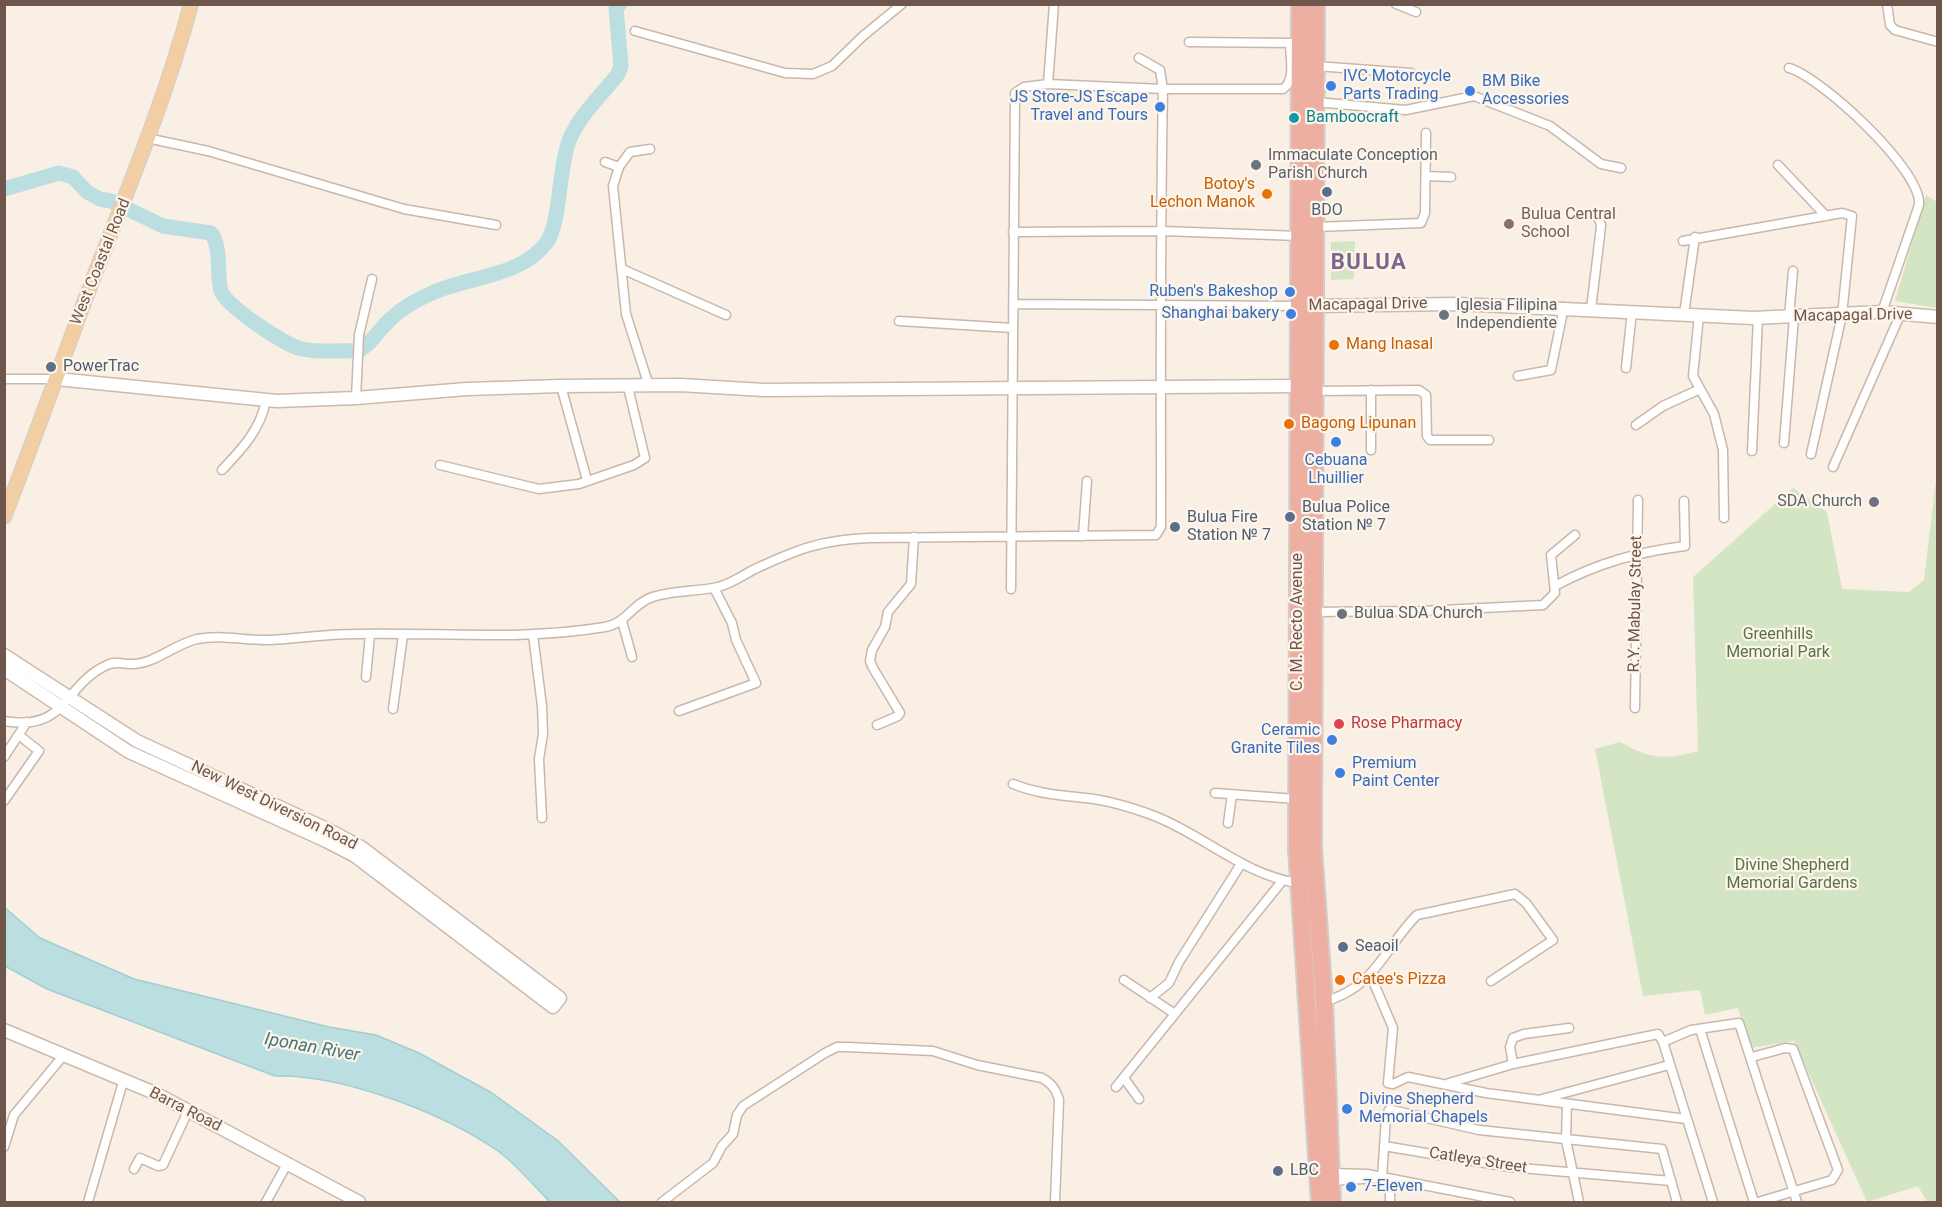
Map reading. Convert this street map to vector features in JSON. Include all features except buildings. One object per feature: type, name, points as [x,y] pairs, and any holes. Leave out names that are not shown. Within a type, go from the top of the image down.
[{"type":"highway","name":"C. M. Recto Avenue","points":[[1300,4],[1310,109],[1315,227],[1307,306],[1306,612],[1320,1203]]},
{"type":"highway","name":"C. M. Recto Avenue","points":[[1302,43],[1316,4]]},
{"type":"highway","name":"C. M. Recto Avenue","points":[[1302,43],[1316,66],[1299,236],[1307,306]]},
{"type":"highway","name":"C. M. Recto Avenue","points":[[1306,612],[1290,881],[1316,1004],[1332,1203]]},
{"type":"main road","name":"West Coastal Road","points":[[4,517],[82,308],[126,200],[177,59],[191,4]]},
{"type":"street","points":[[635,31],[785,73],[813,74],[832,66],[862,36],[902,4]]},
{"type":"street","points":[[1048,84],[1054,4]]},
{"type":"street","points":[[1396,4],[1416,12]]},
{"type":"street","points":[[1887,4],[1890,25],[1895,30],[1938,42]]},
{"type":"street","points":[[1011,589],[1015,93],[1024,87],[1048,84],[1162,89],[1283,89],[1290,83],[1302,43],[1189,42]]},
{"type":"street","points":[[4,721],[27,722],[50,717],[92,674],[107,665],[116,662],[131,665],[141,663],[189,641],[208,637],[268,640],[370,634],[533,635],[606,627],[622,621],[650,598],[714,588],[803,547],[825,541],[914,537],[1156,535],[1159,532],[1161,386],[1159,304],[1162,231],[1162,89],[1160,70],[1139,58]]},
{"type":"street","points":[[1316,66],[1411,73]]},
{"type":"street","points":[[1789,68],[1807,75],[1885,144],[1918,189],[1919,205],[1882,312]]},
{"type":"street","points":[[1310,109],[1406,110],[1474,96],[1550,126],[1601,164],[1620,168]]},
{"type":"street","points":[[1315,227],[1421,223],[1425,213],[1426,133]]},
{"type":"street","points":[[147,138],[208,151],[404,209],[496,225]]},
{"type":"street","points":[[649,386],[626,314],[619,227],[613,195],[619,167],[630,152],[650,148]]},
{"type":"street","points":[[605,162],[619,167]]},
{"type":"street","points":[[1778,165],[1826,216]]},
{"type":"street","points":[[1426,176],[1452,177]]},
{"type":"street","points":[[1683,241],[1695,237],[1826,216],[1847,213],[1852,216],[1842,315],[1811,454]]},
{"type":"street","points":[[1591,309],[1601,225],[1597,214]]},
{"type":"street","points":[[1013,232],[1162,231],[1299,236]]},
{"type":"street","points":[[1684,314],[1695,237]]},
{"type":"street","points":[[622,269],[726,315]]},
{"type":"street","points":[[1784,443],[1793,271]]},
{"type":"street","points":[[356,398],[359,335],[372,279]]},
{"type":"street","name":"Macapagal Drive","points":[[1013,304],[1307,306],[1458,304],[1564,307],[1758,318],[1882,312],[1938,317]]},
{"type":"street","points":[[1518,375],[1551,370],[1564,307]]},
{"type":"street","points":[[1626,368],[1632,311]]},
{"type":"street","points":[[1833,467],[1901,313]]},
{"type":"street","points":[[1698,315],[1693,376],[1698,390],[1714,414],[1723,450],[1724,518]]},
{"type":"street","points":[[1752,451],[1758,318]]},
{"type":"street","points":[[899,321],[1013,328]]},
{"type":"street","points":[[4,379],[57,379],[266,400],[356,398],[467,389],[561,386],[764,390],[1161,386],[1422,391],[1427,399],[1427,436],[1430,440],[1489,440]]},
{"type":"street","points":[[561,386],[587,480]]},
{"type":"street","points":[[440,465],[539,489],[565,488],[620,471],[645,458],[628,387]]},
{"type":"street","points":[[1371,390],[1371,450]]},
{"type":"street","points":[[1636,426],[1663,406],[1698,390]]},
{"type":"street","points":[[222,470],[245,446],[263,416],[266,400]]},
{"type":"street","points":[[1083,536],[1087,481]]},
{"type":"street","name":"R.Y. Mabulay Street","points":[[1635,708],[1638,500]]},
{"type":"street","points":[[1555,586],[1585,570],[1637,553],[1685,546],[1684,501]]},
{"type":"street","points":[[1306,612],[1537,606],[1548,602],[1555,592],[1551,555],[1575,535]]},
{"type":"street","points":[[877,725],[898,716],[900,712],[870,662],[872,650],[885,627],[888,612],[911,584],[914,537]]},
{"type":"street","points":[[679,711],[756,683],[736,640],[732,622],[714,588]]},
{"type":"street","points":[[622,621],[632,657]]},
{"type":"street","points":[[366,677],[370,634]]},
{"type":"street","points":[[393,709],[403,635]]},
{"type":"street","points":[[533,635],[542,706],[543,734],[539,759],[542,818]]},
{"type":"street","name":"New West Diversion Road","points":[[4,656],[129,752],[355,856],[556,1003]]},
{"type":"street","name":"New West Diversion Road","points":[[4,669],[66,703]]},
{"type":"street","points":[[4,757],[20,736],[27,722]]},
{"type":"street","points":[[4,801],[39,751],[20,736]]},
{"type":"street","points":[[1013,784],[1056,797],[1087,798],[1152,815],[1191,833],[1241,864],[1290,881],[1175,1014],[1116,1087]]},
{"type":"street","points":[[1215,793],[1296,799]]},
{"type":"street","points":[[1228,822],[1232,795]]},
{"type":"street","points":[[1150,998],[1169,983],[1179,962],[1241,864]]},
{"type":"street","points":[[1316,1004],[1344,996],[1370,974],[1417,915],[1515,894],[1526,903],[1553,940],[1491,981]]},
{"type":"street","points":[[1370,974],[1393,1028],[1388,1083],[1408,1077],[1449,1083],[1477,1092],[1686,1119]]},
{"type":"street","points":[[1124,980],[1175,1014]]},
{"type":"street","points":[[1664,1042],[1686,1031],[1740,1023],[1797,1203]]},
{"type":"street","points":[[1513,1064],[1511,1041],[1517,1035],[1569,1028]]},
{"type":"street","points":[[1700,1029],[1756,1203],[1832,1180],[1838,1174],[1838,1165],[1792,1049],[1777,1049],[1752,1057]]},
{"type":"street","name":"Barra Road","points":[[4,1030],[189,1109],[359,1203]]},
{"type":"street","points":[[1449,1083],[1513,1064],[1658,1034],[1664,1042],[1669,1065],[1713,1203]]},
{"type":"street","points":[[662,1202],[713,1163],[722,1146],[734,1134],[737,1115],[743,1106],[825,1053],[837,1047],[847,1047],[933,1051],[977,1065],[1042,1078],[1050,1083],[1057,1090],[1059,1100],[1055,1203]]},
{"type":"street","points":[[4,1147],[14,1115],[63,1056]]},
{"type":"street","points":[[1535,1100],[1669,1065]]},
{"type":"street","points":[[1124,1078],[1139,1098]]},
{"type":"street","points":[[88,1203],[123,1082]]},
{"type":"street","points":[[1567,1104],[1566,1140],[1579,1203]]},
{"type":"street","points":[[134,1169],[140,1158],[158,1166],[163,1165],[189,1109]]},
{"type":"street","points":[[1390,1203],[1384,1146],[1386,1114],[1392,1110],[1467,1128],[1662,1149],[1677,1203]]},
{"type":"street","name":"Catleya Street","points":[[1384,1146],[1482,1163],[1572,1174],[1671,1181]]},
{"type":"street","points":[[266,1203],[287,1164]]},
{"type":"street","points":[[1331,1177],[1386,1179],[1510,1203]]},
{"type":"green space","points":[[1926,195],[1937,202],[1937,308],[1895,301]]},
{"type":"green space","points":[[1355,241],[1354,279],[1331,280],[1331,242]]},
{"type":"green space","name":"Divine Shepherd Memorial Gardens","points":[[1937,472],[1937,1202],[1927,1202],[1918,1186],[1867,1202],[1794,1041],[1750,1048],[1738,1008],[1705,1015],[1700,990],[1643,996],[1595,749],[1620,742],[1649,755],[1667,757],[1698,751],[1693,577],[1793,488],[1827,512],[1842,589],[1909,592],[1924,580]]},
{"type":"water","name":"Iponan River","points":[[4,907],[40,938],[134,979],[329,1027],[376,1035],[419,1053],[492,1093],[557,1140],[620,1202],[550,1202],[519,1169],[498,1151],[421,1110],[391,1098],[330,1082],[302,1077],[275,1076],[47,989],[5,966]]},
{"type":"waterway","points":[[4,189],[59,173],[73,177],[87,192],[100,199],[111,201],[163,226],[211,233],[218,253],[221,291],[225,298],[245,315],[283,341],[302,349],[357,351],[367,345],[397,313],[411,304],[432,293],[509,269],[536,254],[547,242],[554,223],[565,155],[572,134],[583,116],[618,74],[621,66],[616,8],[620,4]]},
{"type":"place","name":"IVC Motorcycle Parts Trading","points":[[1331,86]]},
{"type":"place","name":"BM Bike Accessories","points":[[1470,91]]},
{"type":"place","name":"JS Store-JS Escape Travel and Tours","points":[[1160,107]]},
{"type":"place","name":"Bamboocraft","points":[[1294,118]]},
{"type":"place","name":"Immaculate Conception Parish Church","points":[[1256,165]]},
{"type":"place","name":"BDO","points":[[1327,192]]},
{"type":"place","name":"Botoy's Lechon Manok","points":[[1267,194]]},
{"type":"place","name":"Bulua Central School","points":[[1509,224]]},
{"type":"place","name":"Ruben's Bakeshop","points":[[1290,292]]},
{"type":"place","name":"Shanghai bakery","points":[[1291,314]]},
{"type":"place","name":"Iglesia Filipina Independiente","points":[[1444,315]]},
{"type":"place","name":"Mang Inasal","points":[[1334,345]]},
{"type":"place","name":"PowerTrac","points":[[51,367]]},
{"type":"place","name":"Bagong Lipunan","points":[[1289,424]]},
{"type":"place","name":"Cebuana Lhuillier","points":[[1336,442]]},
{"type":"place","name":"SDA Church","points":[[1874,502]]},
{"type":"place","name":"Bulua Police Station № 7","points":[[1290,517]]},
{"type":"place","name":"Bulua Fire Station № 7","points":[[1175,527]]},
{"type":"place","name":"Bulua SDA Church","points":[[1342,614]]},
{"type":"place","name":"Rose Pharmacy","points":[[1339,724]]},
{"type":"place","name":"Ceramic Granite Tiles","points":[[1332,740]]},
{"type":"place","name":"Premium Paint Center","points":[[1340,773]]},
{"type":"place","name":"Seaoil","points":[[1343,947]]},
{"type":"place","name":"Catee's Pizza","points":[[1340,980]]},
{"type":"place","name":"Divine Shepherd Memorial Chapels","points":[[1347,1109]]},
{"type":"place","name":"LBC","points":[[1278,1171]]},
{"type":"place","name":"7-Eleven","points":[[1351,1187]]},
{"type":"district","name":"BULUA","points":[[1369,263]]},
{"type":"park label","name":"Greenhills Memorial Park","points":[[1778,644]]}]
